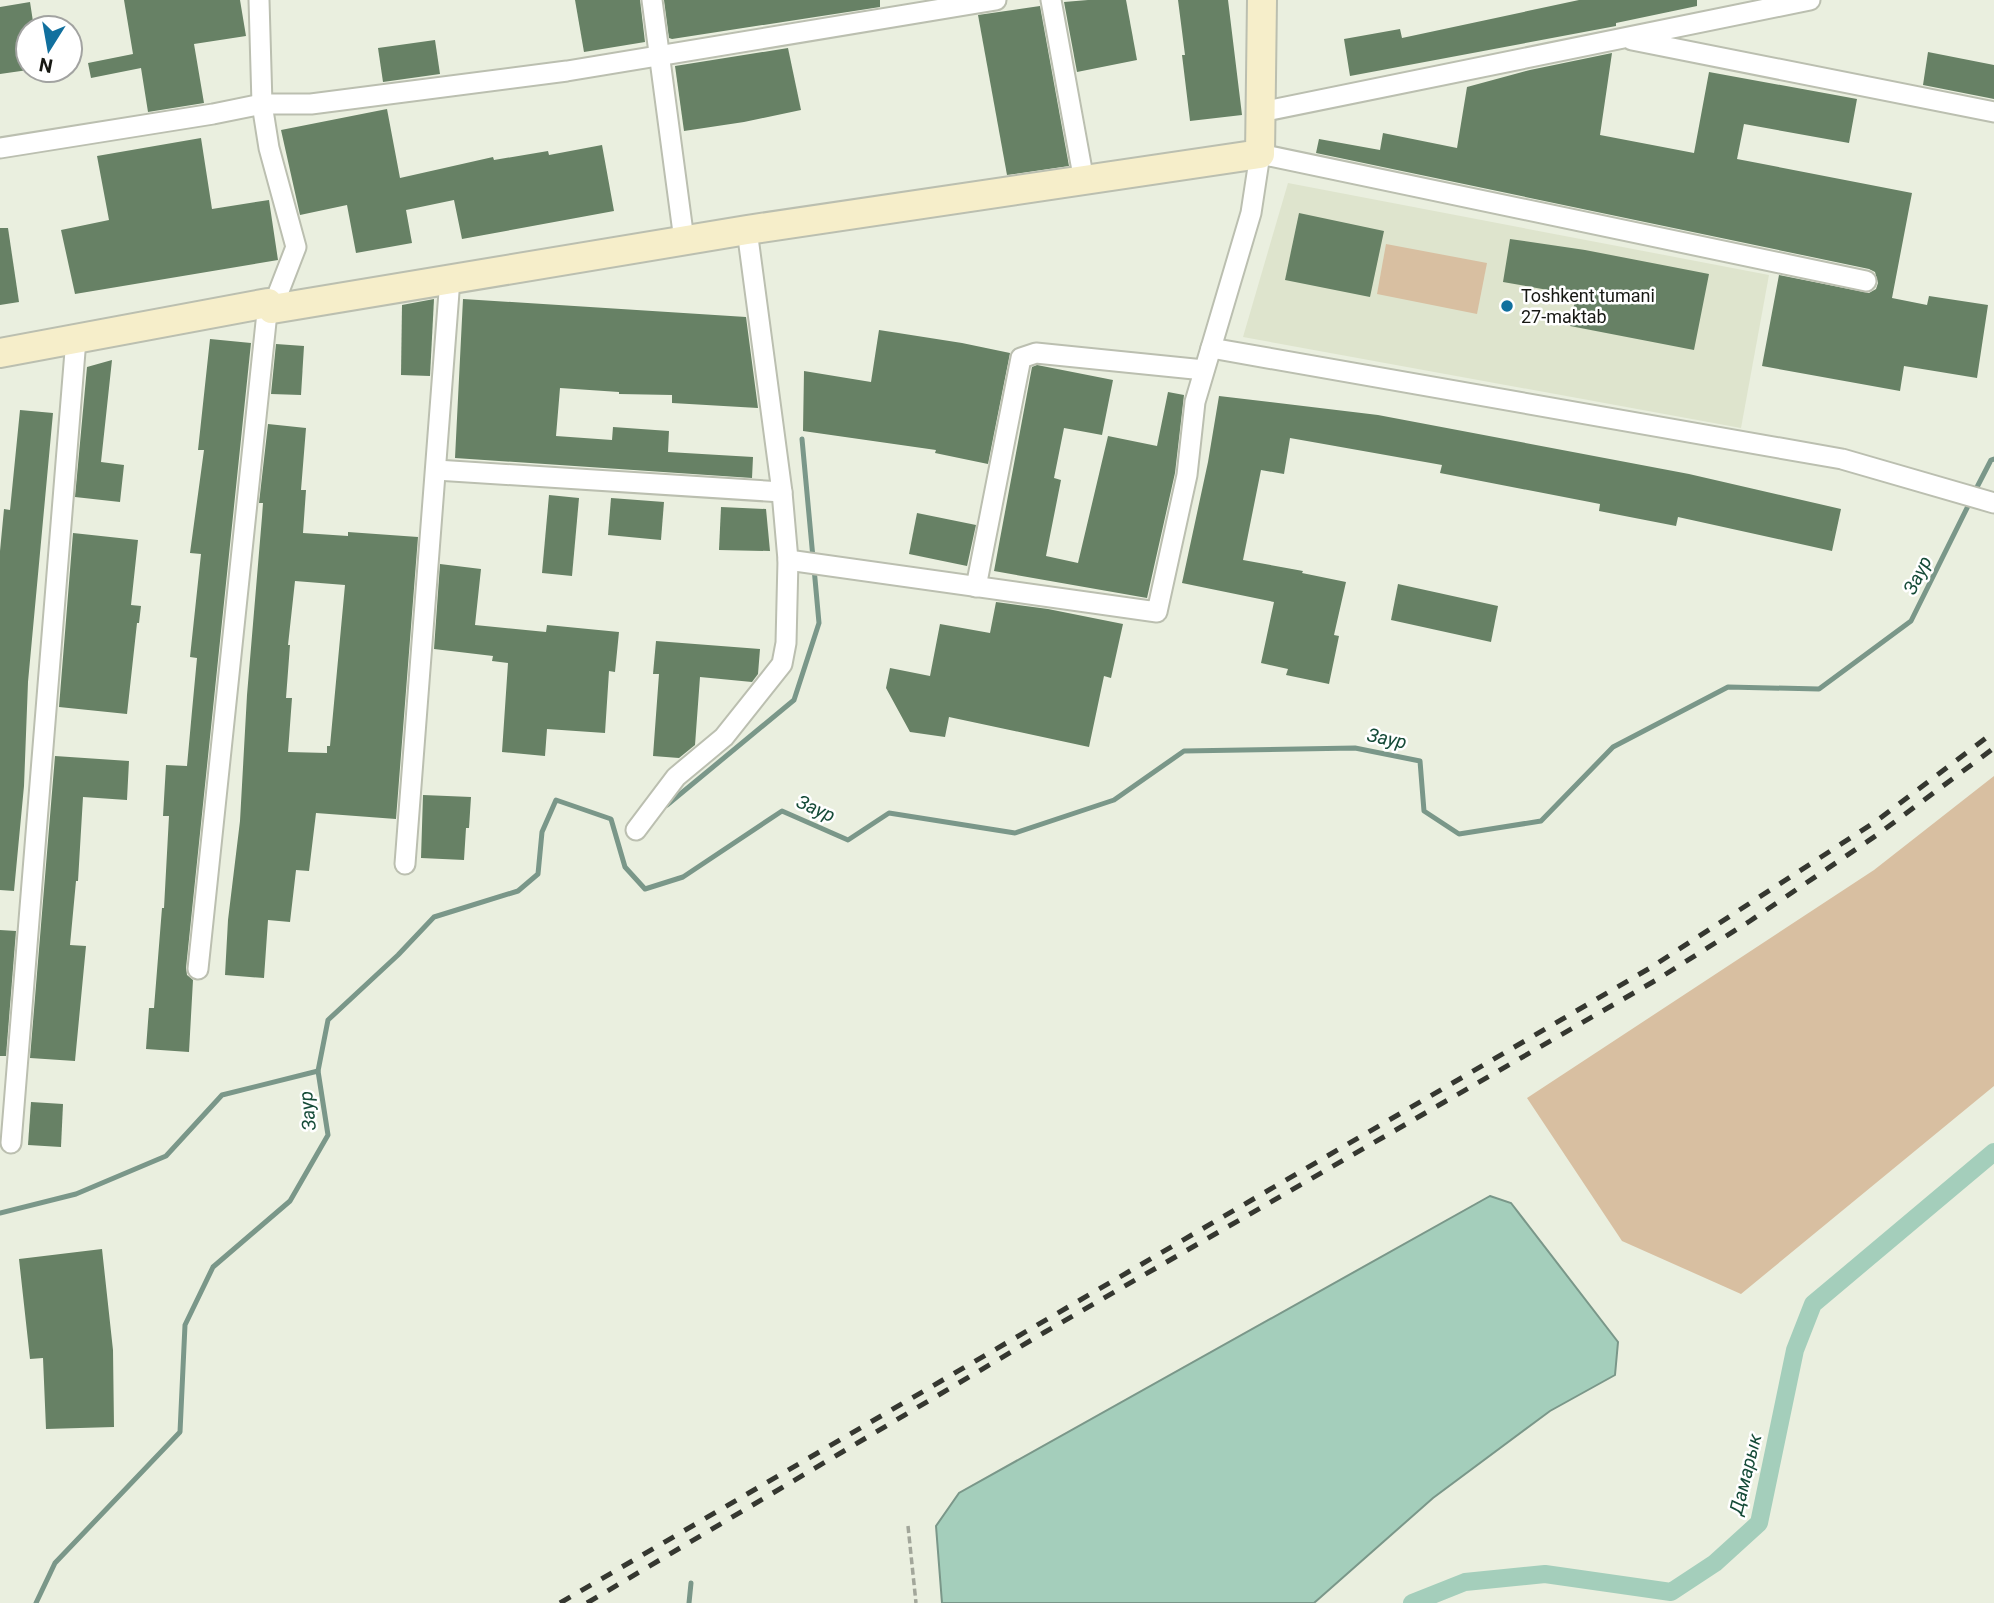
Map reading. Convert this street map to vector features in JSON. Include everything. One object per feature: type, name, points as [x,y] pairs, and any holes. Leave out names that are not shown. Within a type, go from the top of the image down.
[{"type":"street","points":[[198,969],[270,306],[296,247],[269,148],[262,104],[259,0]]},
{"type":"street","points":[[652,0],[657,57],[684,240]]},
{"type":"street","points":[[0,148],[262,104],[311,104],[657,57],[996,0]]},
{"type":"street","points":[[1051,0],[1084,181]]},
{"type":"street","points":[[788,560],[1157,612],[1187,475],[1195,402],[1251,213],[1260,154],[1262,0]]},
{"type":"street","points":[[1261,113],[1810,0]]},
{"type":"street","points":[[1621,38],[1994,111]]},
{"type":"street","points":[[0,353],[270,306],[747,230],[1260,154],[1866,281]]},
{"type":"street","points":[[636,830],[676,777],[724,737],[782,664],[786,643],[788,560],[782,492],[747,230]]},
{"type":"street","points":[[405,864],[450,279]]},
{"type":"street","points":[[11,1143],[76,339]]},
{"type":"street","points":[[1211,348],[1842,459],[1994,503]]},
{"type":"street","points":[[976,587],[1021,358],[1036,353],[1204,370]]},
{"type":"street","points":[[436,470],[782,492]]},
{"type":"path","points":[[908,1526],[916,1603]]},
{"type":"shaded area","name":"Toshkent tumani 27-maktab","points":[[1288,183],[1769,275],[1741,428],[1243,337]]},
{"type":"shaded area","points":[[1386,244],[1487,263],[1477,314],[1377,294]]},
{"type":"shaded area","points":[[1994,776],[1994,1086],[1741,1294],[1622,1241],[1527,1098],[1874,870]]},
{"type":"shaded area","points":[[1490,1196],[1511,1203],[1618,1342],[1615,1375],[1550,1411],[1433,1498],[1314,1603],[942,1603],[936,1526],[959,1493]]},
{"type":"building","points":[[124,0],[240,0],[246,36],[194,44],[204,103],[148,112],[141,68],[91,78],[88,63],[133,54]]},
{"type":"building","points":[[575,0],[640,0],[645,42],[584,52]]},
{"type":"building","points":[[664,0],[880,0],[880,7],[672,39],[669,38]]},
{"type":"building","points":[[1126,0],[1137,60],[1077,72],[1064,2]]},
{"type":"building","points":[[1178,0],[1228,0],[1242,115],[1190,121]]},
{"type":"building","points":[[1579,0],[1697,0],[1697,6],[1616,23],[1616,26],[1350,76],[1344,39],[1400,29],[1402,38]]},
{"type":"building","points":[[30,2],[32,14],[14,14],[14,72],[0,74],[0,7]]},
{"type":"building","points":[[1040,6],[1069,166],[1007,175],[978,15]]},
{"type":"building","points":[[435,40],[440,74],[383,82],[378,48]]},
{"type":"building","points":[[788,48],[801,110],[684,131],[675,66]]},
{"type":"building","points":[[1928,52],[1994,65],[1994,99],[1923,85]]},
{"type":"building","points":[[1612,53],[1600,135],[1694,153],[1709,72],[1857,99],[1849,143],[1744,124],[1737,159],[1912,193],[1892,298],[1927,305],[1929,296],[1988,305],[1977,378],[1904,366],[1900,391],[1762,366],[1779,275],[1869,293],[1876,289],[1878,283],[1875,272],[1869,269],[1316,153],[1319,139],[1380,150],[1383,133],[1457,148],[1467,87],[1530,70]]},
{"type":"building","points":[[387,109],[400,178],[493,157],[494,160],[548,151],[549,155],[602,145],[614,211],[462,239],[454,200],[406,210],[412,243],[356,253],[347,205],[300,215],[281,130]]},
{"type":"building","points":[[201,138],[212,209],[269,200],[278,260],[75,294],[61,230],[109,220],[97,156]]},
{"type":"building","points":[[1299,213],[1384,231],[1370,297],[1285,280]]},
{"type":"building","points":[[0,228],[8,228],[19,302],[0,305]]},
{"type":"building","points":[[1510,239],[1585,250],[1709,274],[1694,350],[1570,326],[1576,295],[1503,282]]},
{"type":"building","points":[[434,299],[430,376],[401,375],[402,305]]},
{"type":"building","points":[[463,299],[746,317],[758,408],[672,403],[672,395],[619,394],[560,388],[556,436],[612,440],[613,427],[669,431],[668,452],[753,457],[752,478],[455,458]]},
{"type":"building","points":[[879,330],[1010,353],[988,464],[935,453],[936,450],[803,431],[804,371],[871,382]]},
{"type":"building","points":[[210,339],[251,343],[186,968],[187,975],[193,980],[189,1052],[146,1049],[149,1008],[154,1008],[164,908],[169,816],[163,816],[166,765],[187,766],[197,658],[190,657],[201,554],[190,553],[204,450],[198,450]]},
{"type":"building","points":[[276,344],[304,346],[301,395],[271,394]]},
{"type":"building","points":[[112,360],[101,462],[124,465],[120,502],[75,497],[87,367]]},
{"type":"building","points":[[1037,365],[1113,380],[1102,435],[1064,428],[1054,478],[1061,480],[1046,556],[1078,563],[1108,436],[1157,446],[1168,392],[1184,395],[1175,473],[1147,598],[994,571],[1032,367]]},
{"type":"building","points":[[1219,396],[1378,415],[1689,474],[1841,509],[1832,551],[1678,517],[1676,526],[1599,511],[1600,504],[1440,473],[1442,465],[1290,438],[1284,474],[1261,470],[1243,560],[1346,582],[1334,635],[1339,636],[1329,684],[1286,675],[1288,669],[1261,663],[1274,602],[1182,583]]},
{"type":"building","points":[[20,410],[53,413],[28,682],[24,786],[14,891],[0,890],[0,551],[4,509],[10,510]]},
{"type":"building","points":[[268,424],[306,428],[301,490],[306,490],[303,533],[348,536],[348,532],[418,537],[396,819],[316,813],[309,871],[296,870],[290,922],[268,920],[264,978],[225,975],[228,920],[240,821],[247,695],[263,503],[259,503]],"holes":[[[295,581],[345,585],[330,746],[327,746],[327,753],[288,752],[292,698],[286,698],[288,645]]]},
{"type":"building","points":[[549,495],[579,498],[572,576],[542,573]]},
{"type":"building","points":[[611,498],[664,502],[661,540],[608,535]]},
{"type":"building","points":[[721,507],[766,509],[770,551],[719,550]]},
{"type":"building","points":[[917,513],[976,525],[967,566],[909,554]]},
{"type":"building","points":[[73,533],[138,540],[131,605],[141,606],[127,714],[59,707]]},
{"type":"building","points":[[440,564],[481,569],[475,625],[546,632],[547,625],[619,632],[615,672],[609,671],[605,733],[547,729],[545,756],[502,752],[508,663],[492,661],[493,656],[434,649]]},
{"type":"building","points":[[1398,584],[1498,606],[1491,642],[1391,620]]},
{"type":"building","points":[[996,602],[1123,624],[1111,678],[1104,676],[1089,747],[949,717],[945,737],[910,732],[886,688],[890,668],[930,676],[940,624],[990,633]]},
{"type":"building","points":[[656,641],[760,649],[758,674],[752,682],[700,677],[695,745],[679,758],[653,756],[659,674],[653,674]]},
{"type":"building","points":[[55,756],[129,761],[127,800],[83,797],[78,881],[70,945],[86,946],[75,1061],[30,1058]]},
{"type":"building","points":[[423,795],[471,797],[464,860],[421,858]]},
{"type":"building","points":[[0,930],[16,931],[6,1056],[0,1056]]},
{"type":"building","points":[[31,1102],[63,1104],[61,1147],[28,1145]]},
{"type":"building","points":[[102,1249],[113,1350],[114,1427],[46,1429],[43,1358],[30,1359],[19,1259]]},
{"type":"waterway","points":[[802,439],[813,558]]},
{"type":"waterway","name":"Заур","points":[[1974,493],[1994,459]]},
{"type":"waterway","name":"Заур","points":[[36,1603],[55,1563],[180,1432],[185,1325],[213,1267],[290,1201],[328,1135],[318,1071],[328,1020],[398,955],[434,917],[518,891],[538,874],[542,832],[556,800],[611,819],[625,867],[645,889],[683,877],[782,811],[848,840],[889,813],[1015,833],[1114,800],[1184,751],[1355,748],[1420,761],[1424,811],[1459,834],[1541,821],[1613,747],[1728,687],[1819,689],[1911,621],[1970,502]]},
{"type":"waterway","points":[[667,805],[794,700],[819,623],[814,568]]},
{"type":"waterway","points":[[0,1213],[76,1194],[166,1156],[222,1095],[318,1071]]},
{"type":"waterway","name":"Дамарык","points":[[1412,1603],[1465,1582],[1545,1574],[1671,1592],[1715,1563],[1759,1523],[1795,1350],[1813,1304],[1994,1152]]},
{"type":"waterway","points":[[689,1603],[691,1583]]},
{"type":"railway","points":[[560,1603],[1650,968],[1875,822],[1994,732]]},
{"type":"railway","points":[[587,1603],[1045,1332],[1658,979],[1877,835],[1994,748]]},
{"type":"place","name":"Toshkent tumani 27-maktab","points":[[1507,306]]}]
